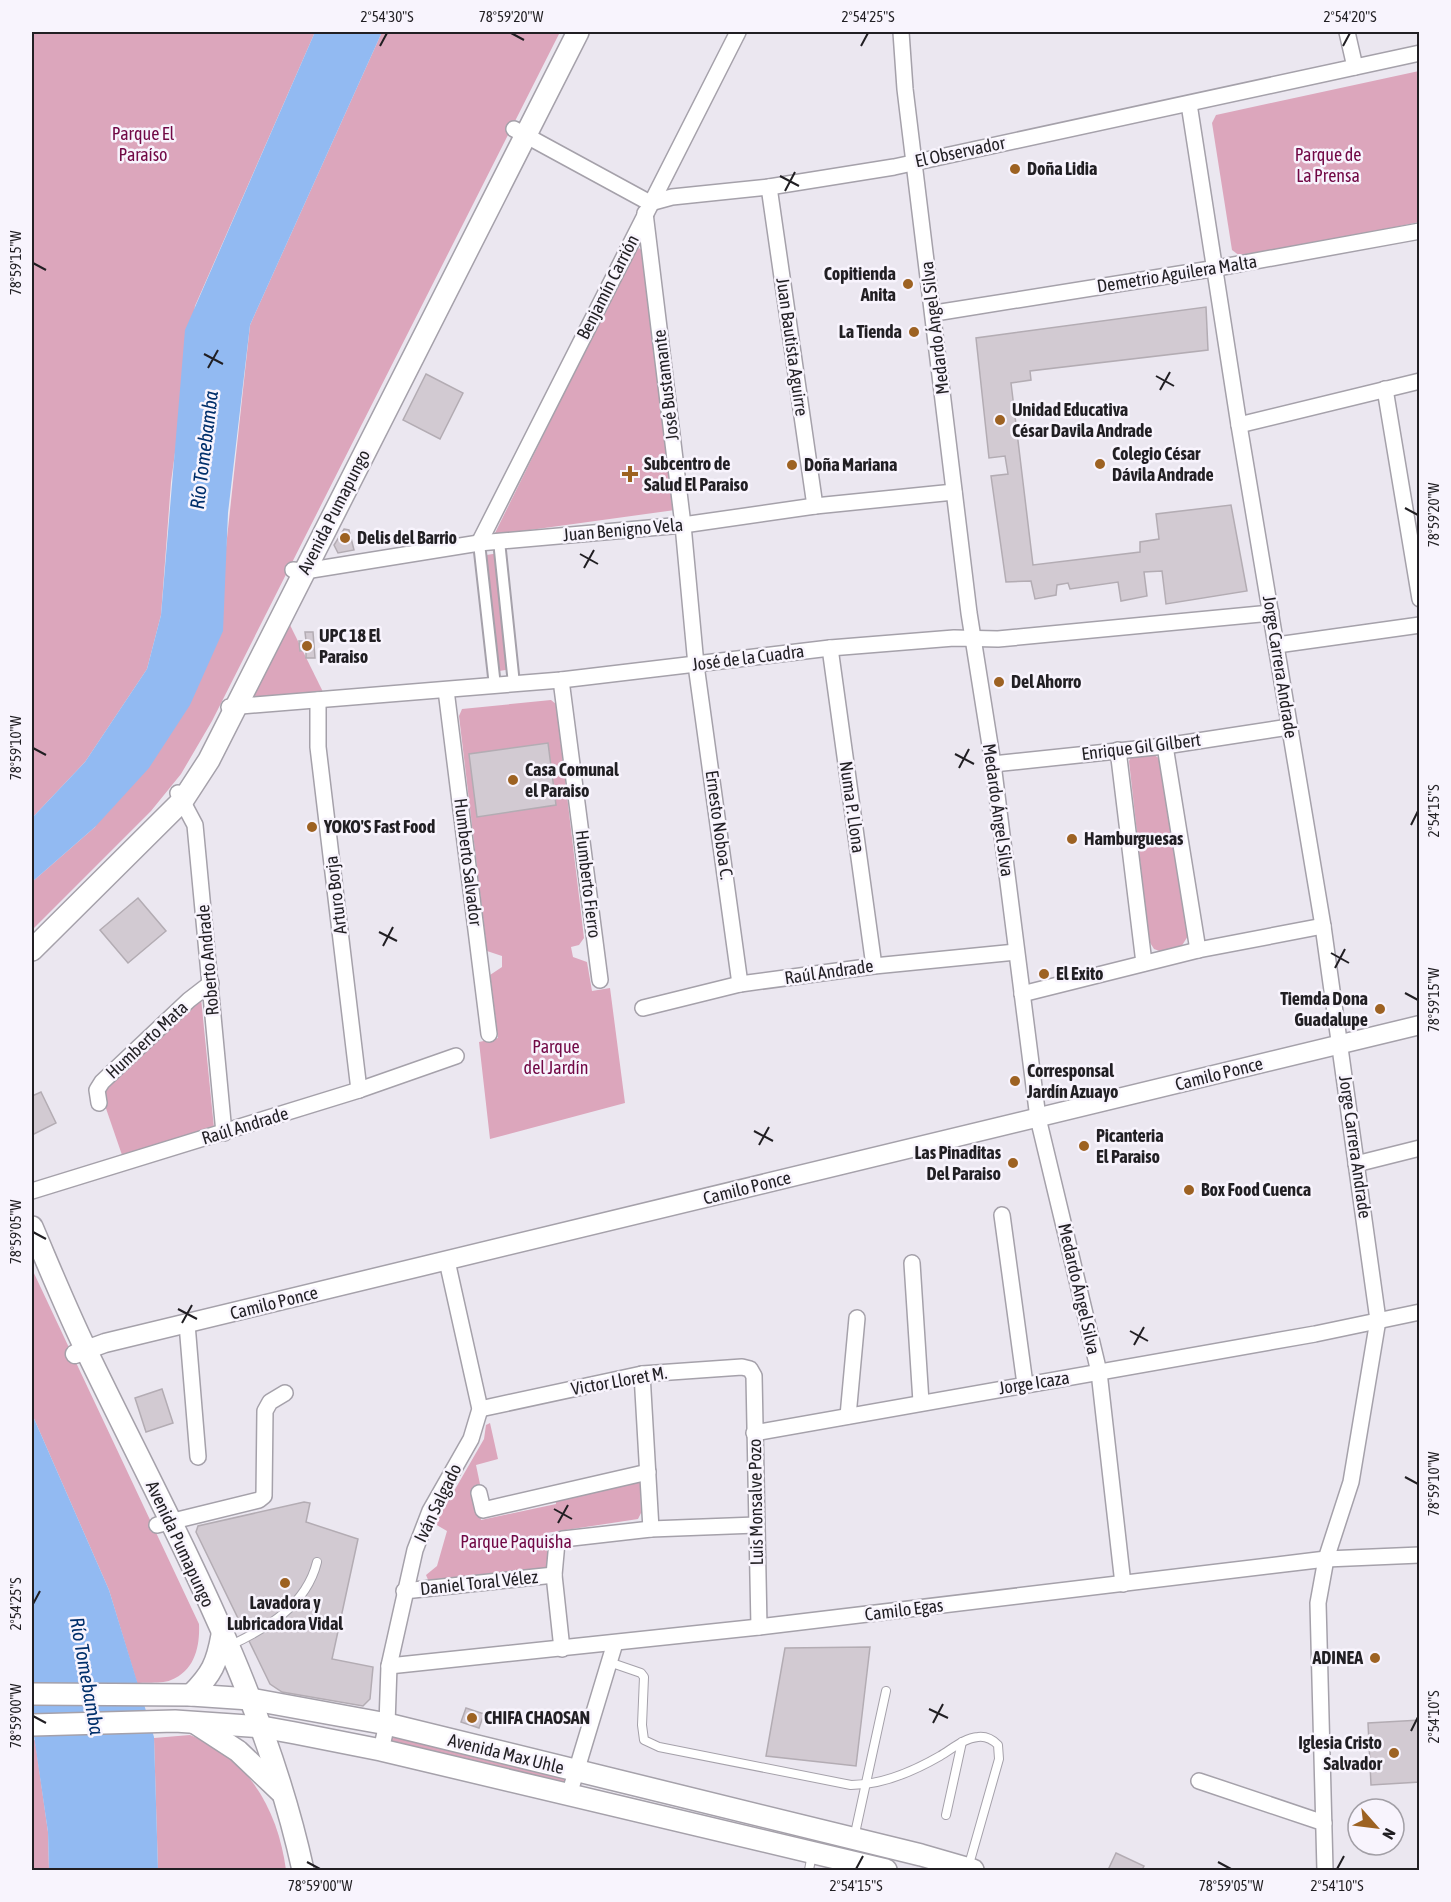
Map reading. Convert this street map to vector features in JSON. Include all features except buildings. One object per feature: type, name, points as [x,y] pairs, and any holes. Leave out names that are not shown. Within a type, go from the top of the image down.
[{"type":"main road","name":"Avenida Pumapungo","points":[[32,950],[180,796],[209,760],[231,707],[519,132],[578,32]]},
{"type":"main road","name":"Avenida Pumapungo","points":[[32,1227],[80,1352],[163,1523],[225,1640],[262,1727],[285,1796],[303,1870]]},
{"type":"main road","points":[[183,1694],[206,1680],[217,1663],[225,1640]]},
{"type":"main road","name":"Avenida Max Uhle","points":[[32,1694],[183,1694],[250,1699],[387,1724],[854,1839],[919,1863],[970,1870]]},
{"type":"main road","points":[[184,1722],[238,1751],[263,1772],[285,1796]]},
{"type":"main road","name":"Avenida Max Uhle","points":[[32,1725],[184,1722],[262,1727],[381,1750],[569,1795],[811,1862],[873,1869]]},
{"type":"street","name":"Benjamín Carrión","points":[[479,543],[738,32]]},
{"type":"street","name":"Medardo Ángel Silva","points":[[901,32],[914,161],[954,492],[973,638],[993,764],[1038,1118],[1099,1372],[1123,1584]]},
{"type":"street","points":[[1347,32],[1355,67]]},
{"type":"street","name":"El Observador","points":[[648,208],[672,197],[769,187],[894,167],[1419,54]]},
{"type":"street","name":"Jorge Carrera Andrade","points":[[1189,104],[1217,268],[1239,425],[1323,926],[1378,1320],[1351,1482],[1326,1559],[1318,1603],[1325,1870]]},
{"type":"street","points":[[519,132],[648,208]]},
{"type":"street","name":"Juan Bautista Aguirre","points":[[769,187],[815,506]]},
{"type":"street","name":"José Bustamante","points":[[648,208],[696,665]]},
{"type":"street","name":"Demetrio Aguilera Malta","points":[[934,314],[1217,268],[1419,231]]},
{"type":"street","points":[[1239,425],[1419,381]]},
{"type":"street","points":[[1385,389],[1419,599]]},
{"type":"street","name":"Juan Benigno Vela","points":[[299,570],[479,543],[683,525],[815,506],[954,492]]},
{"type":"street","points":[[498,541],[514,684]]},
{"type":"street","points":[[479,543],[495,686]]},
{"type":"street","name":"José de la Cuadra","points":[[231,707],[561,680],[830,648],[973,638],[998,639],[1272,613]]},
{"type":"street","points":[[1277,645],[1419,625]]},
{"type":"street","name":"Numa P. Llona","points":[[830,648],[874,966]]},
{"type":"street","name":"Ernesto Noboa C.","points":[[696,665],[740,984]]},
{"type":"street","name":"Humberto Fierro","points":[[561,680],[600,980]]},
{"type":"street","name":"Humberto Salvador","points":[[446,690],[489,1034]]},
{"type":"street","name":"Arturo Borja","points":[[318,700],[318,747],[359,1090]]},
{"type":"street","name":"Enrique Gil Gilbert","points":[[993,764],[1165,746],[1289,727]]},
{"type":"street","points":[[1165,746],[1198,950]]},
{"type":"street","points":[[1118,750],[1144,963]]},
{"type":"street","name":"Roberto Andrade","points":[[180,796],[195,825],[224,1133]]},
{"type":"street","points":[[1022,994],[1198,950],[1323,926]]},
{"type":"street","name":"Raúl Andrade","points":[[643,1008],[740,984],[874,966],[1016,951]]},
{"type":"street","name":"Humberto Mata","points":[[99,1103],[97,1090],[102,1082],[189,1000],[211,983]]},
{"type":"street","name":"Camilo Ponce","points":[[80,1352],[187,1324],[1419,1025]]},
{"type":"street","name":"Raúl Andrade","points":[[32,1191],[224,1133],[456,1056]]},
{"type":"street","points":[[1356,1164],[1419,1148]]},
{"type":"street","points":[[1002,1215],[1025,1384]]},
{"type":"street","name":"Iván Salgado","points":[[381,1750],[387,1724],[389,1666],[415,1550],[430,1511],[471,1439],[480,1409],[447,1261]]},
{"type":"street","points":[[912,1263],[921,1402]]},
{"type":"street","name":"Jorge Icaza","points":[[754,1433],[1190,1356],[1419,1312]]},
{"type":"street","points":[[848,1416],[857,1318]]},
{"type":"street","points":[[187,1324],[198,1457]]},
{"type":"street","name":"Victor Lloret M.","points":[[480,1409],[642,1374],[742,1367],[750,1369],[754,1376]]},
{"type":"street","points":[[642,1374],[651,1529]]},
{"type":"street","name":"Luis Monsalve Pozo","points":[[754,1376],[759,1627]]},
{"type":"street","points":[[163,1523],[259,1500],[264,1496],[265,1412],[270,1402],[285,1393]]},
{"type":"street","points":[[479,1493],[483,1510],[648,1472]]},
{"type":"street","points":[[562,1649],[554,1575],[555,1547],[563,1539],[651,1529],[756,1525]]},
{"type":"street","name":"Camilo Egas","points":[[389,1666],[759,1627],[1326,1559],[1419,1555]]},
{"type":"street","name":"Daniel Toral Vélez","points":[[404,1591],[554,1575]]},
{"type":"street","points":[[569,1795],[615,1643]]},
{"type":"street","points":[[1199,1780],[1324,1823]]},
{"type":"lane","points":[[225,1640],[269,1627],[295,1603],[313,1580],[317,1562]]},
{"type":"lane","points":[[609,1662],[641,1673],[644,1677],[642,1725],[644,1740],[659,1747],[823,1780],[867,1785],[904,1773],[962,1742],[978,1737],[992,1739],[998,1745],[999,1759],[970,1870]]},
{"type":"lane","points":[[854,1839],[886,1691]]},
{"type":"lane","points":[[946,1815],[962,1742]]},
{"type":"green space","name":"Parque El Paraíso","points":[[32,32],[315,32],[195,306],[171,482],[161,615],[147,669],[85,762],[32,818]]},
{"type":"green space","points":[[382,32],[560,32],[212,721],[181,774],[151,811],[32,930],[32,882],[95,827],[224,566],[250,325]]},
{"type":"green space","name":"Parque de La Prensa","points":[[1419,71],[1419,222],[1244,259],[1232,250],[1212,123],[1216,115]]},
{"type":"green space","points":[[639,248],[643,251],[675,510],[494,535],[634,252]]},
{"type":"green space","points":[[499,553],[512,669],[493,672],[480,556]]},
{"type":"green space","points":[[290,625],[325,696],[255,699],[252,695],[255,685]]},
{"type":"green space","name":"Parque del Jardín","points":[[551,700],[556,704],[584,938],[579,945],[571,947],[573,957],[587,962],[592,991],[610,988],[625,1103],[490,1139],[479,1042],[498,1038],[490,975],[502,967],[502,956],[487,951],[459,716],[462,709]]},
{"type":"green space","points":[[1150,752],[1160,759],[1188,936],[1181,947],[1162,952],[1154,949],[1149,941],[1129,761],[1132,755]]},
{"type":"green space","points":[[201,998],[214,1128],[123,1158],[100,1091]]},
{"type":"green space","points":[[32,1269],[199,1624],[197,1649],[191,1664],[179,1676],[167,1681],[137,1683],[109,1590],[32,1414]]},
{"type":"green space","name":"Parque Paquisha","points":[[490,1423],[498,1459],[476,1465],[481,1489],[475,1491],[481,1520],[556,1504],[556,1494],[640,1477],[641,1513],[638,1519],[546,1533],[548,1568],[429,1582],[426,1575],[437,1566],[447,1531],[435,1524],[484,1439],[486,1425]]},
{"type":"green space","points":[[387,1724],[577,1772],[569,1796],[381,1750]]},
{"type":"green space","points":[[190,1735],[229,1757],[257,1789],[276,1827],[286,1870],[158,1870],[154,1738]]},
{"type":"green space","points":[[35,1740],[48,1832],[49,1870],[32,1870],[32,1741]]},
{"type":"water","name":"Río Tomebamba","points":[[315,32],[382,32],[250,325],[228,513],[223,631],[190,705],[149,768],[95,827],[32,882],[32,818],[85,762],[147,669],[161,615],[185,330]]},
{"type":"water","name":"Río Tomebamba","points":[[32,1414],[109,1590],[154,1737],[158,1870],[49,1870],[48,1832],[32,1722]]},
{"type":"place","name":"Doña Lidia","points":[[1015,169]]},
{"type":"place","name":"Copitienda Anita","points":[[908,284]]},
{"type":"place","name":"La Tienda","points":[[914,332]]},
{"type":"place","name":"Unidad Educativa César Davila Andrade","points":[[1000,420]]},
{"type":"place","name":"Colegio César Dávila Andrade","points":[[1100,464]]},
{"type":"place","name":"Doña Mariana","points":[[792,465]]},
{"type":"place","name":"Subcentro de Salud El Paraiso","points":[[630,474]]},
{"type":"place","name":"Delis del Barrio","points":[[345,538]]},
{"type":"place","name":"UPC 18 El Paraiso","points":[[307,646]]},
{"type":"place","name":"Del Ahorro","points":[[999,682]]},
{"type":"place","name":"Casa Comunal el Paraiso","points":[[513,780]]},
{"type":"place","name":"YOKO'S Fast Food","points":[[312,827]]},
{"type":"place","name":"Hamburguesas","points":[[1072,839]]},
{"type":"place","name":"El Exito","points":[[1044,974]]},
{"type":"place","name":"Tiemda Dona Guadalupe","points":[[1380,1009]]},
{"type":"place","name":"Corresponsal Jardín Azuayo","points":[[1015,1081]]},
{"type":"place","name":"Picanteria El Paraiso","points":[[1084,1146]]},
{"type":"place","name":"Las Pinaditas Del Paraiso","points":[[1013,1163]]},
{"type":"place","name":"Box Food Cuenca","points":[[1189,1190]]},
{"type":"place","name":"Lavadora y Lubricadora Vidal","points":[[285,1583]]},
{"type":"place","name":"ADINEA","points":[[1375,1658]]},
{"type":"place","name":"CHIFA CHAOSAN","points":[[472,1718]]},
{"type":"place","name":"Iglesia Cristo Salvador","points":[[1394,1753]]}]
